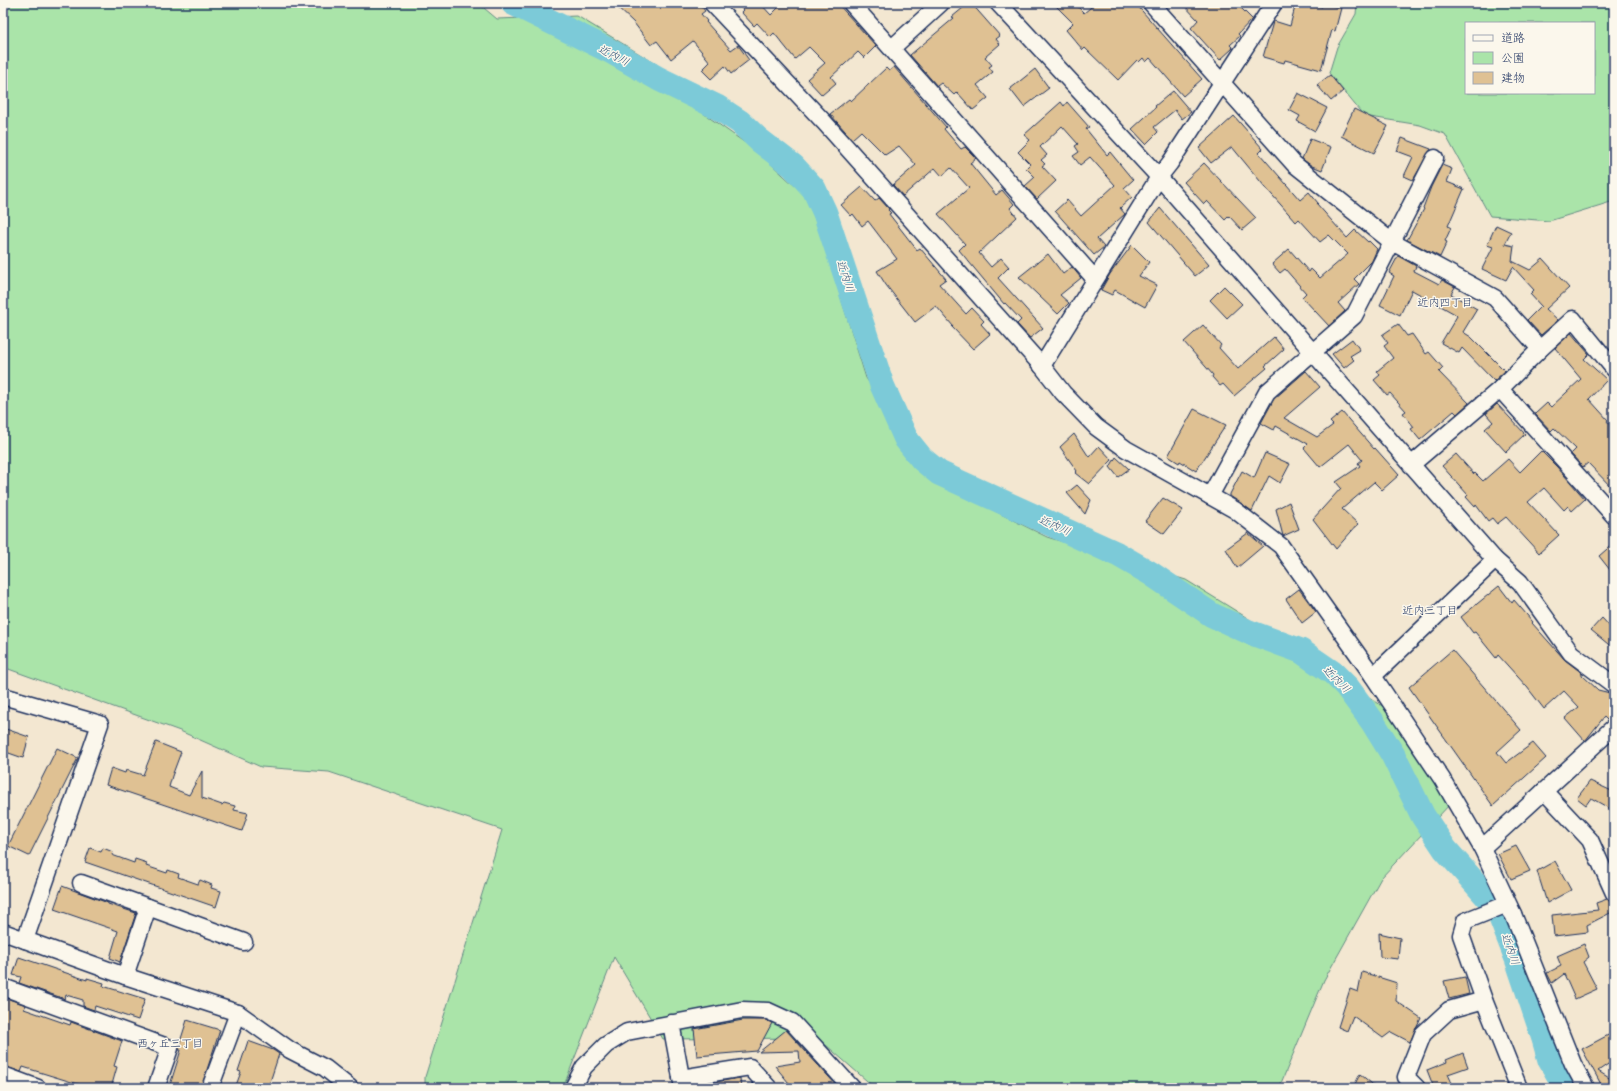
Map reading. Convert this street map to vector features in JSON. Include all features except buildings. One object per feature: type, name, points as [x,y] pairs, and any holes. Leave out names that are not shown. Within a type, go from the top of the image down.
[{"type":"street","points":[[712,3],[824,122],[1042,366],[1063,393],[1096,427],[1126,449],[1235,510],[1281,546],[1373,676],[1442,779],[1482,848],[1573,1064],[1586,1088]]},
{"type":"street","points":[[852,3],[1095,279]]},
{"type":"street","points":[[892,48],[941,3]]},
{"type":"street","points":[[998,3],[1159,177],[1495,560],[1520,582],[1571,653],[1614,685]]},
{"type":"street","points":[[1151,3],[1294,164],[1392,242],[1495,298],[1540,349]]},
{"type":"street","points":[[1042,366],[1159,177],[1170,163],[1274,3]]},
{"type":"street","points":[[1210,496],[1267,392],[1312,351],[1354,316],[1435,158]]},
{"type":"street","points":[[1411,465],[1500,389],[1573,319],[1614,368]]},
{"type":"street","points":[[1500,389],[1614,516]]},
{"type":"street","points":[[1373,676],[1495,560]]},
{"type":"street","points":[[3,696],[100,724],[25,940]]},
{"type":"street","points":[[1482,848],[1614,727]]},
{"type":"street","points":[[1544,791],[1590,840],[1614,893]]},
{"type":"street","points":[[81,883],[244,942]]},
{"type":"street","points":[[125,976],[148,908]]},
{"type":"street","points":[[1509,910],[1465,920],[1461,935],[1484,1000],[1519,1088]]},
{"type":"street","points":[[4,938],[25,940],[125,976],[238,1013],[290,1050],[325,1068],[350,1088]]},
{"type":"street","points":[[3,987],[170,1048],[156,1088]]},
{"type":"street","points":[[1417,1088],[1406,1077],[1423,1034],[1448,1010],[1484,1000]]},
{"type":"street","points":[[573,1088],[584,1067],[606,1045],[627,1032],[742,1010],[768,1011],[792,1022],[852,1088]]},
{"type":"street","points":[[210,1088],[238,1013]]},
{"type":"street","points":[[671,1023],[682,1083],[750,1067],[769,1088]]},
{"type":"street","points":[[3,1075],[38,1088]]},
{"type":"green space","points":[[3,3],[478,3],[497,19],[577,16],[658,65],[700,111],[758,152],[807,197],[825,247],[866,378],[934,481],[1047,537],[1186,580],[1304,653],[1403,720],[1451,803],[1381,878],[1324,980],[1279,1088],[875,1088],[818,1038],[663,1039],[614,957],[563,1088],[425,1088],[425,1077],[502,830],[329,772],[261,767],[180,731],[3,667]]},
{"type":"green space","points":[[1357,3],[1614,3],[1614,201],[1549,221],[1490,216],[1445,134],[1420,125],[1364,116],[1329,73],[1337,47],[1356,14]]},
{"type":"waterway","name":"近内川","points":[[513,3],[610,51],[659,79],[717,107],[740,122],[759,140],[793,166],[814,189],[825,213],[882,385],[906,439],[922,459],[939,473],[1117,554],[1150,573],[1212,615],[1249,632],[1301,651],[1333,673],[1347,687],[1372,721],[1393,755],[1423,816],[1445,849],[1497,908],[1517,959],[1550,1060],[1566,1088]]},
{"type":"district","name":"近内四丁目","points":[[1445,302]]},
{"type":"district","name":"近内三丁目","points":[[1430,610]]},
{"type":"district","name":"西ヶ丘三丁目","points":[[170,1043]]}]
